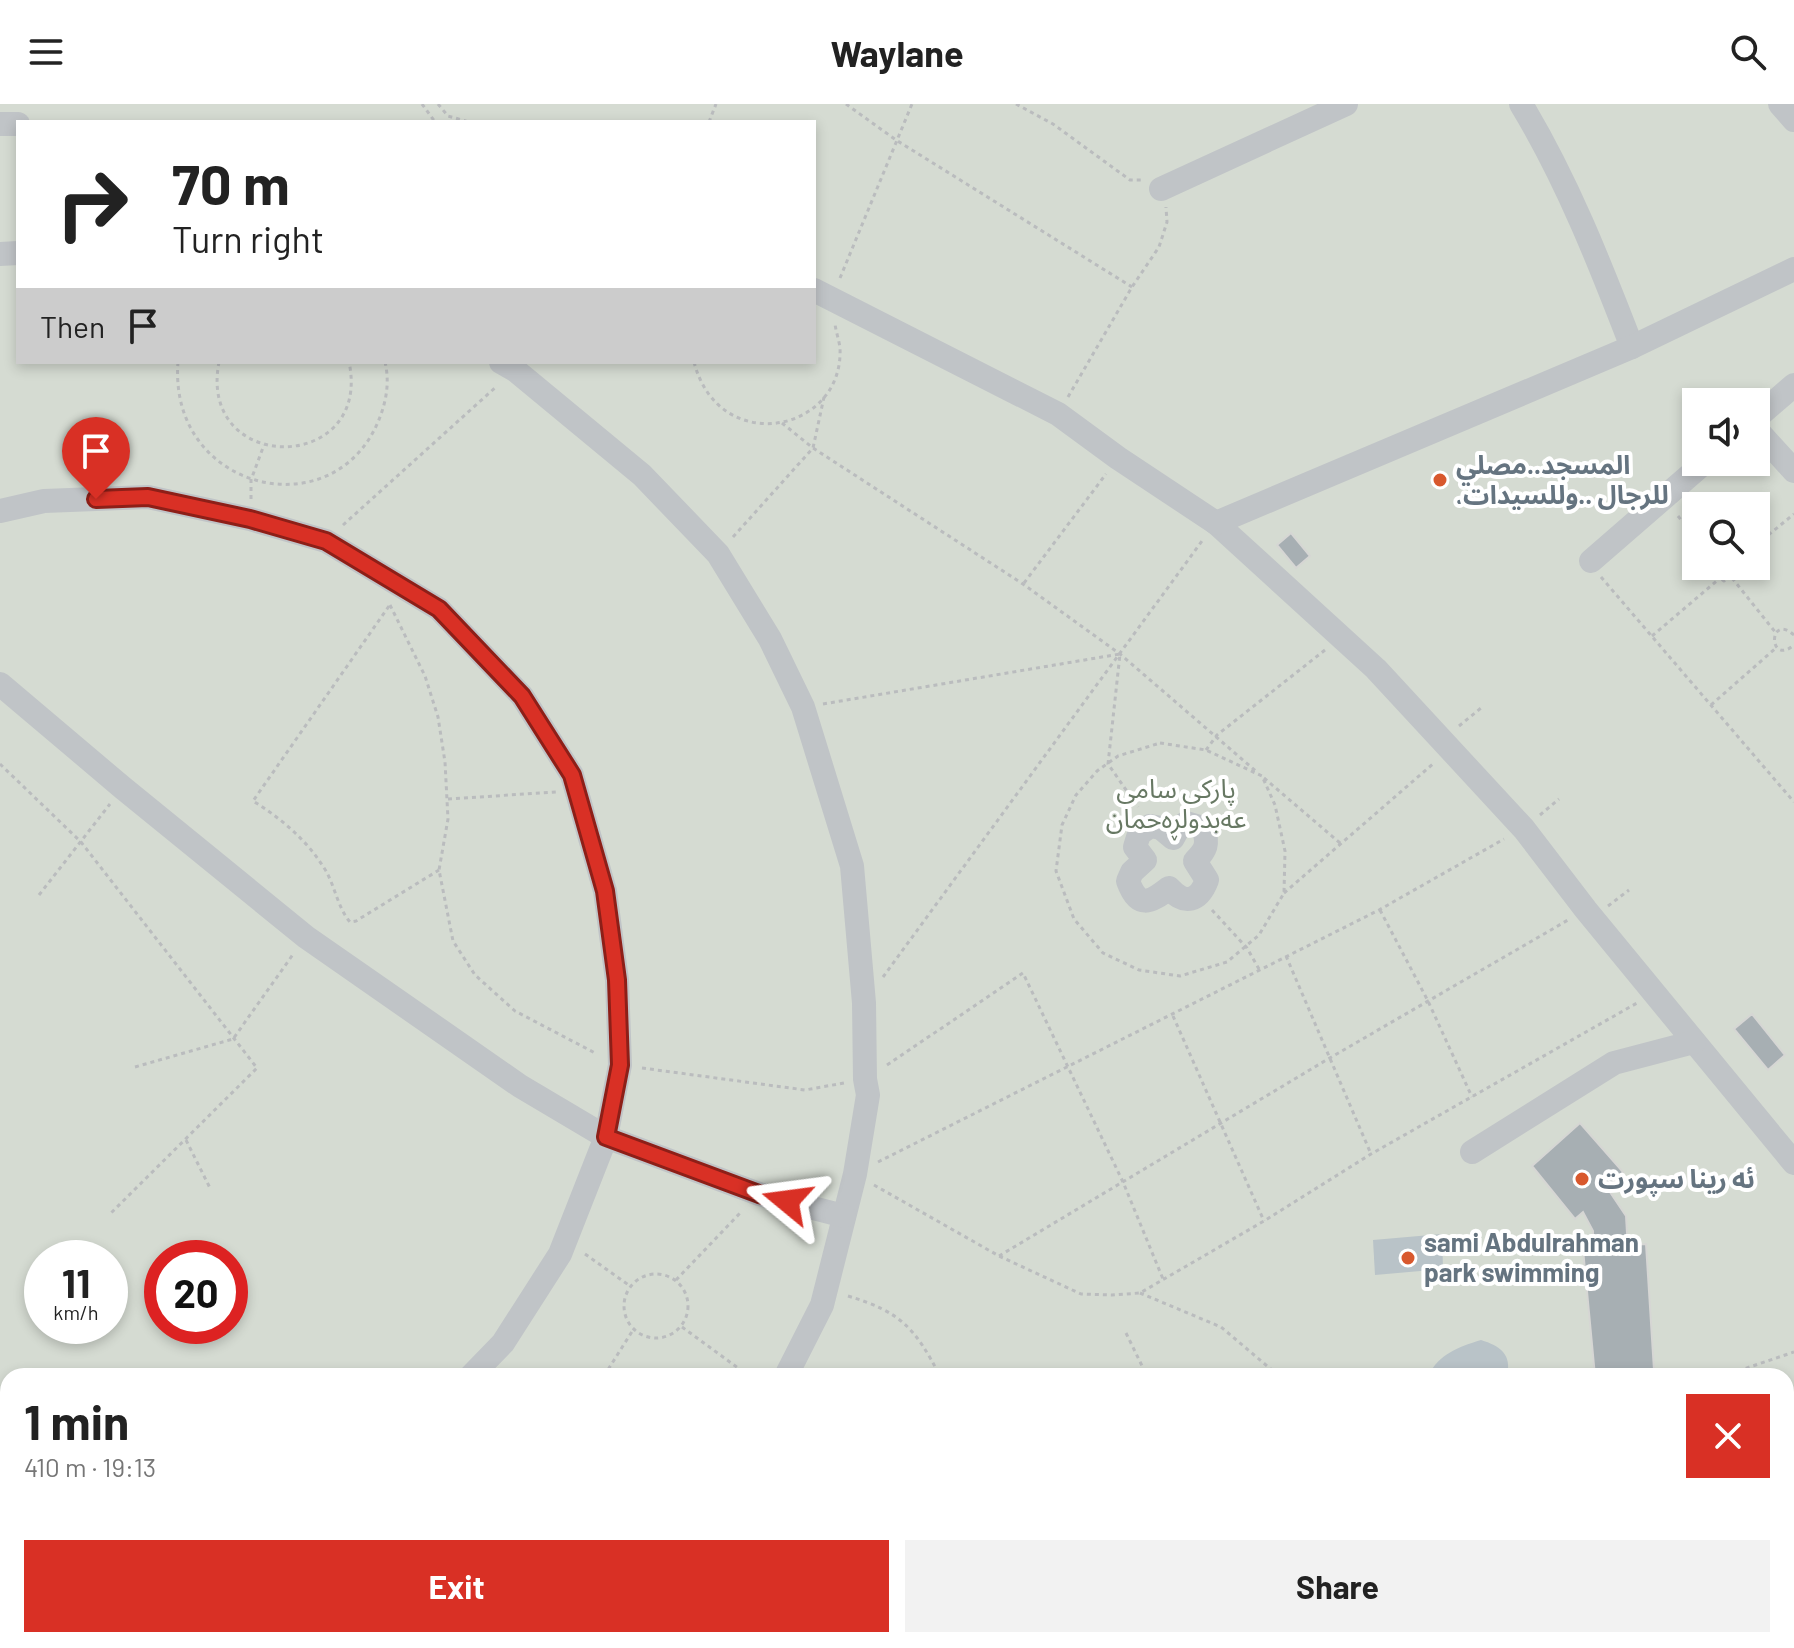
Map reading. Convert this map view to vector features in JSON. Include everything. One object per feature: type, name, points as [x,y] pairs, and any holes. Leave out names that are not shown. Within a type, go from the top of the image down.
[{"type":"street","points":[[1161,189],[1346,104]]},
{"type":"street","points":[[1521,104],[1558,171],[1600,263],[1632,347]]},
{"type":"street","points":[[1780,104],[1794,120]]},
{"type":"street","points":[[1216,523],[1632,347],[1794,269]]},
{"type":"street","points":[[825,301],[1058,414],[1216,523],[1376,669],[1524,829],[1586,910],[1794,1163]]},
{"type":"street","points":[[508,366],[642,475],[718,554],[770,639],[803,707],[852,866],[864,1003],[868,1095],[855,1174],[822,1305],[790,1368]]},
{"type":"street","points":[[1770,406],[1794,385]]},
{"type":"street","points":[[1770,444],[1794,471]]},
{"type":"street","points":[[1594,559],[1689,476]]},
{"type":"street","points":[[0,511],[44,501],[148,497],[250,519],[326,541],[439,609],[522,696],[572,775],[605,891],[617,980],[620,1065],[606,1137],[566,1240],[503,1343],[479,1368]]},
{"type":"street","points":[[0,684],[306,937],[520,1086],[606,1137],[759,1194],[844,1216]]},
{"type":"street","points":[[1186,823],[1203,828],[1208,839],[1206,850],[1195,861],[1207,880],[1199,896],[1177,897],[1169,888],[1153,901],[1143,901],[1133,894],[1128,881],[1132,872],[1145,860],[1135,847],[1139,834],[1150,826],[1161,828],[1173,838],[1186,823]]},
{"type":"street","points":[[1472,1152],[1614,1063],[1694,1042]]},
{"type":"path","points":[[438,104],[448,116],[462,120]]},
{"type":"path","points":[[846,104],[896,140],[1132,287]]},
{"type":"path","points":[[718,554],[813,448],[824,397],[836,375],[840,349],[835,324],[825,301],[912,104]]},
{"type":"path","points":[[1016,104],[1053,124],[1130,180],[1146,180],[1161,189],[1165,200],[1167,222],[1159,247],[1132,287],[1058,414]]},
{"type":"path","points":[[178,364],[179,402],[198,442],[213,459],[251,480],[292,484],[332,472],[349,461],[369,438],[383,410],[387,390],[385,364]]},
{"type":"path","points":[[219,364],[217,390],[228,419],[250,439],[264,445],[291,448],[327,433],[344,412],[352,387],[349,364]]},
{"type":"path","points":[[695,364],[699,381],[713,402],[733,417],[757,424],[782,423],[805,414],[824,397]]},
{"type":"path","points":[[326,541],[508,366]]},
{"type":"path","points":[[782,423],[813,448],[1023,584],[1120,654],[1340,843]]},
{"type":"path","points":[[250,519],[251,480],[264,445]]},
{"type":"path","points":[[1023,584],[1118,458]]},
{"type":"path","points":[[1663,499],[1682,521]]},
{"type":"path","points":[[1770,534],[1794,514]]},
{"type":"path","points":[[864,1003],[1216,523]]},
{"type":"path","points":[[1594,559],[1598,574],[1794,802]]},
{"type":"path","points":[[1652,636],[1718,580]]},
{"type":"path","points":[[1734,580],[1776,633]]},
{"type":"path","points":[[439,870],[350,922],[326,872],[312,852],[293,830],[253,801],[390,605],[425,676],[438,717],[447,799],[446,839],[439,870],[453,941],[475,975],[515,1011],[566,1040],[620,1065],[805,1090],[865,1079],[1023,973],[1123,1182],[1163,1279]]},
{"type":"path","points":[[1776,633],[1786,629],[1794,635]]},
{"type":"path","points":[[1776,633],[1774,640],[1777,647],[1785,651],[1793,648]]},
{"type":"path","points":[[1206,750],[1217,735],[1340,638]]},
{"type":"path","points":[[1711,705],[1777,647]]},
{"type":"path","points":[[803,707],[1120,654]]},
{"type":"path","points":[[1120,654],[1108,764],[1150,826]]},
{"type":"path","points":[[1284,893],[1445,746],[1481,708]]},
{"type":"path","points":[[0,764],[81,842],[257,1068],[110,1214]]},
{"type":"path","points":[[39,895],[123,788]]},
{"type":"path","points":[[447,799],[576,791]]},
{"type":"path","points":[[855,1174],[1379,910],[1524,829]]},
{"type":"path","points":[[1199,896],[1247,948],[1259,969]]},
{"type":"path","points":[[1379,910],[1428,1001],[1472,1097]]},
{"type":"path","points":[[999,1256],[1328,1059],[1586,910]]},
{"type":"path","points":[[135,1067],[233,1039],[306,937]]},
{"type":"path","points":[[1286,956],[1371,1154]]},
{"type":"path","points":[[1140,1293],[1371,1154],[1654,993]]},
{"type":"path","points":[[1173,1016],[1264,1221]]},
{"type":"path","points":[[186,1140],[210,1188]]},
{"type":"path","points":[[855,1174],[999,1256],[1081,1294],[1140,1293],[1221,1327],[1270,1368]]},
{"type":"path","points":[[676,1280],[759,1194]]},
{"type":"path","points":[[566,1240],[630,1286]]},
{"type":"path","points":[[657,1274],[676,1280],[687,1297],[687,1318],[682,1327],[674,1334],[653,1339],[633,1330],[624,1314],[625,1295],[630,1286],[637,1279],[657,1274]]},
{"type":"path","points":[[826,1290],[876,1304],[906,1322],[927,1349],[936,1368]]},
{"type":"path","points":[[682,1327],[738,1368]]},
{"type":"path","points":[[609,1368],[633,1330]]},
{"type":"path","points":[[1126,1333],[1143,1368]]},
{"type":"path","points":[[1749,1368],[1794,1352]]},
{"type":"green space","name":"پارکی سامی عەبدولڕەحمان","points":[[0,104],[1794,104],[1794,1368],[0,1368]]},
{"type":"shaded area","points":[[1442,1234],[1443,1269],[1375,1275],[1373,1240]]},
{"type":"shaded area","points":[[1481,1340],[1494,1345],[1503,1352],[1508,1368],[1432,1368],[1450,1352]]},
{"type":"building","points":[[1291,533],[1310,556],[1296,568],[1277,545]]},
{"type":"building","points":[[1752,1014],[1785,1055],[1768,1070],[1734,1029]]},
{"type":"building","points":[[1580,1123],[1623,1172],[1608,1189],[1626,1216],[1631,1245],[1593,1248],[1593,1231],[1583,1212],[1575,1219],[1532,1166]]},
{"type":"building","points":[[1646,1244],[1654,1368],[1594,1368],[1583,1249]]},
{"type":"place","name":"المسجد..مصلي .للرجال ..وللسيدات","points":[[1440,480]]},
{"type":"place","name":"ئه رينا سپورت","points":[[1582,1179]]},
{"type":"place","name":"sami Abdulrahman park swimming","points":[[1408,1258]]},
{"type":"route","points":[[96,499],[148,497],[250,519],[326,541],[439,609],[522,696],[572,775],[605,891],[617,980],[620,1065],[606,1137],[759,1194],[787,1201]]}]
